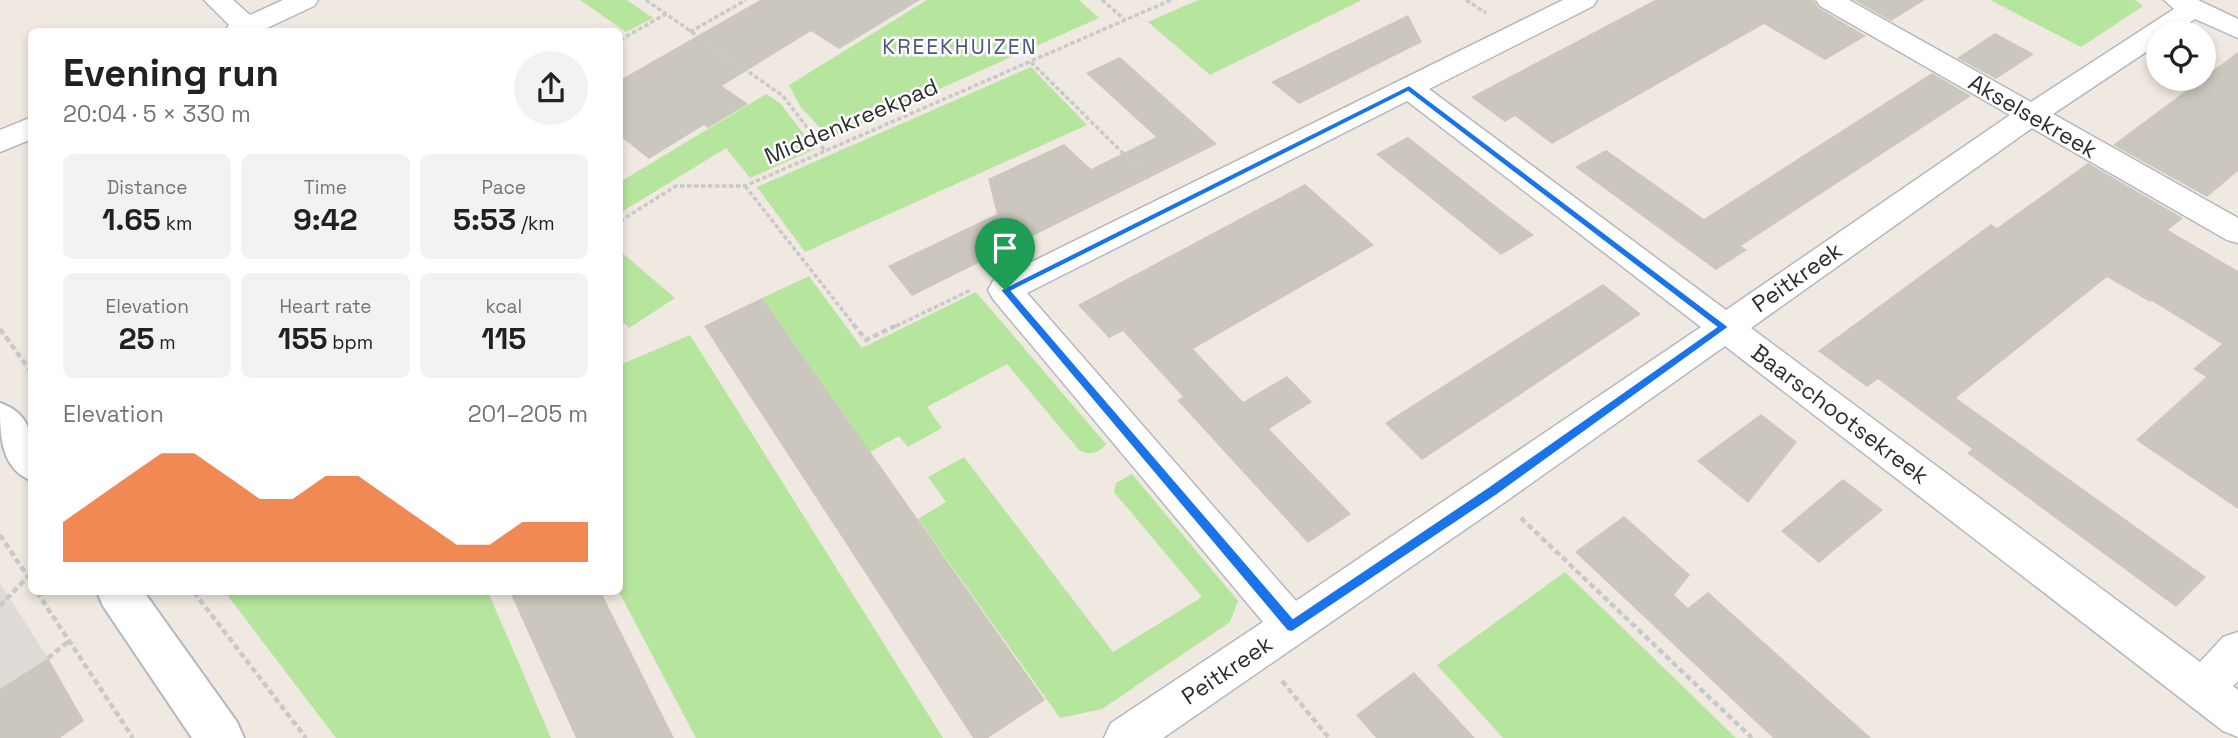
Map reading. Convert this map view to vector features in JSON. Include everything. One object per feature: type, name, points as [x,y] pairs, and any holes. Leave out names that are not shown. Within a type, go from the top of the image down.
[{"type":"street","points":[[217,0],[244,28]]},
{"type":"street","points":[[250,28],[305,0]]},
{"type":"street","points":[[1292,626],[1005,290],[1584,0]]},
{"type":"street","name":"Akselsekreek","points":[[1829,0],[2238,232]]},
{"type":"street","points":[[2186,4],[2238,30]]},
{"type":"street","name":"Peitkreek","points":[[1126,738],[1492,491],[2186,4]]},
{"type":"street","name":"Baarschootsekreek","points":[[1409,88],[2238,716]]},
{"type":"street","points":[[0,142],[28,129]]},
{"type":"street","points":[[0,419],[28,458]]},
{"type":"street","points":[[121,595],[220,738]]},
{"type":"street","points":[[2203,689],[2238,651]]},
{"type":"path","points":[[646,0],[783,96],[825,151]]},
{"type":"path","points":[[690,32],[746,0]]},
{"type":"path","points":[[1102,0],[1125,20]]},
{"type":"path","name":"Middenkreekpad","points":[[623,219],[676,186],[745,186],[1171,0]]},
{"type":"path","points":[[623,38],[666,14]]},
{"type":"path","points":[[1031,62],[1175,205]]},
{"type":"path","points":[[745,186],[866,340],[979,286],[1005,290]]},
{"type":"path","points":[[0,329],[28,368]]},
{"type":"path","points":[[1492,491],[1752,738]]},
{"type":"path","points":[[0,535],[28,572]]},
{"type":"path","points":[[0,606],[28,574]]},
{"type":"path","points":[[39,595],[133,738]]},
{"type":"path","points":[[196,595],[306,738]]},
{"type":"path","points":[[48,658],[69,641]]},
{"type":"path","points":[[1256,651],[1329,738]]},
{"type":"green space","points":[[580,0],[627,0],[653,18],[626,32]]},
{"type":"green space","points":[[927,0],[1079,0],[1099,18],[829,138],[800,106],[789,85]]},
{"type":"green space","points":[[1198,0],[1362,0],[1210,75],[1148,22]]},
{"type":"green space","points":[[1990,0],[2135,0],[2143,6],[2081,47]]},
{"type":"green space","points":[[1031,67],[1087,125],[805,252],[757,187]]},
{"type":"green space","points":[[766,94],[780,103],[815,149],[750,178],[726,148],[623,211],[623,180]]},
{"type":"green space","points":[[623,254],[675,298],[629,328],[623,322]]},
{"type":"green space","points":[[809,276],[862,348],[976,292],[1106,444],[1094,453],[1079,450],[1007,364],[927,407],[942,428],[908,447],[899,436],[870,452],[762,298]]},
{"type":"green space","points":[[690,335],[943,738],[696,738],[621,595],[623,595],[623,364]]},
{"type":"green space","points":[[964,457],[1113,652],[1202,597],[1114,492],[1116,483],[1132,474],[1238,601],[1230,622],[1102,709],[1060,718],[918,519],[946,502],[928,477]]},
{"type":"green space","points":[[1565,572],[1736,738],[1503,738],[1437,665]]},
{"type":"green space","points":[[227,595],[489,595],[551,738],[336,738]]},
{"type":"shaded area","points":[[0,583],[48,658],[0,689]]},
{"type":"building","points":[[760,0],[920,0],[839,49],[811,31],[722,86],[748,104],[708,128],[704,125],[649,159],[623,138],[623,78]]},
{"type":"building","points":[[1655,0],[1813,0],[1819,8],[1866,36],[1825,60],[1764,24],[1552,144],[1515,116],[1505,122],[1471,97]]},
{"type":"building","points":[[1854,0],[1925,0],[1891,21]]},
{"type":"building","points":[[1408,15],[1422,42],[1299,104],[1271,82]]},
{"type":"building","points":[[1995,33],[2034,54],[1996,79],[1957,58]]},
{"type":"building","points":[[2238,52],[2238,171],[2207,197],[2113,145],[2186,91],[2216,91],[2216,68]]},
{"type":"building","points":[[1120,57],[1217,144],[912,296],[888,266],[997,214],[988,179],[1064,144],[1091,169],[1156,137],[1086,73]]},
{"type":"building","points":[[1932,73],[1971,96],[1741,246],[1747,250],[1716,270],[1575,167],[1606,150],[1704,219]]},
{"type":"building","points":[[1408,137],[1534,235],[1501,255],[1376,154]]},
{"type":"building","points":[[2088,163],[2183,218],[2168,230],[2238,271],[2238,509],[2136,440],[2206,377],[2193,369],[2222,344],[2107,277],[1956,398],[2206,577],[2176,607],[1967,453],[1972,449],[1878,379],[1867,387],[1818,351],[1991,224],[1997,228]]},
{"type":"building","points":[[1305,184],[1374,245],[1193,349],[1243,402],[1287,376],[1312,402],[1269,429],[1351,514],[1308,543],[1177,400],[1183,397],[1123,331],[1109,338],[1078,305]]},
{"type":"building","points":[[1603,284],[1641,314],[1422,460],[1385,423]]},
{"type":"building","points":[[762,298],[1045,700],[988,738],[973,738],[704,326]]},
{"type":"building","points":[[1761,414],[1797,442],[1748,503],[1697,461]]},
{"type":"building","points":[[1843,479],[1883,510],[1819,563],[1781,531]]},
{"type":"building","points":[[1624,516],[1690,575],[1674,595],[1688,608],[1708,592],[1871,738],[1773,738],[1575,552]]},
{"type":"building","points":[[511,595],[602,595],[674,738],[576,738]]},
{"type":"building","points":[[48,658],[84,721],[60,738],[0,738],[0,689]]},
{"type":"building","points":[[1414,672],[1475,738],[1376,738],[1356,715]]},
{"type":"district","name":"KREEKHUIZEN","points":[[960,46]]},
{"type":"route","points":[[1409,88],[1724,327],[1492,491],[1292,626],[1005,290],[1409,88]]}]
